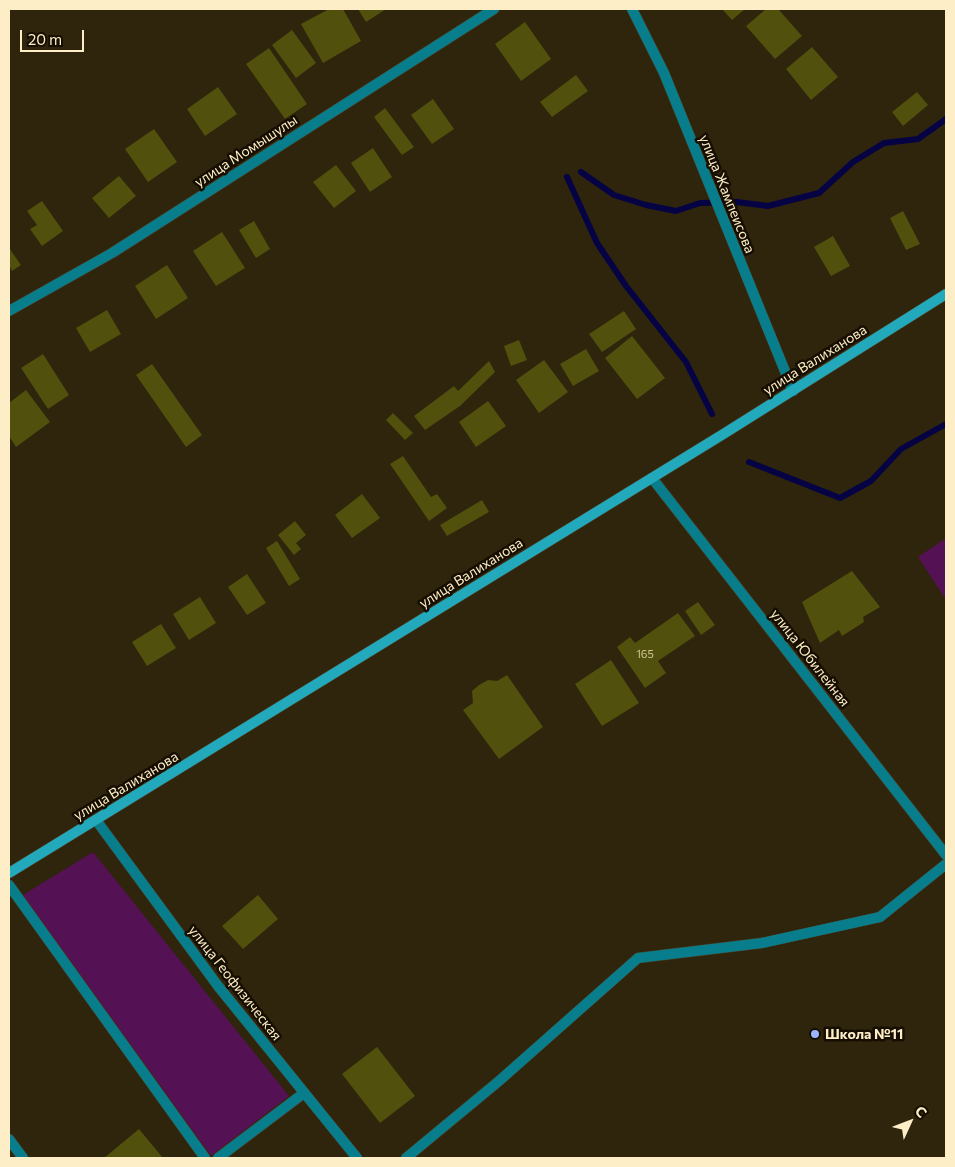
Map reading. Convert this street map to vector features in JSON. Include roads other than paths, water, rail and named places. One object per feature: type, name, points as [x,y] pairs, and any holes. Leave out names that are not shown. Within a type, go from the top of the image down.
[{"type":"main road","name":"улица Валиханова","points":[[9,873],[793,391],[946,294]]},
{"type":"street","name":"улица Момышулы","points":[[9,311],[112,253],[494,9]]},
{"type":"street","name":"улица Жампеисова","points":[[632,9],[664,73],[793,391]]},
{"type":"street","name":"улица Юбилейная","points":[[652,478],[946,855]]},
{"type":"street","name":"улица Геофизическая","points":[[96,820],[218,986],[357,1158]]},
{"type":"street","points":[[406,1158],[499,1081],[638,958],[762,943],[880,917],[946,864]]},
{"type":"street","points":[[9,885],[205,1158]]},
{"type":"street","points":[[218,1158],[304,1093]]},
{"type":"street","points":[[9,1139],[22,1158]]},
{"type":"waterway","points":[[581,172],[614,195],[646,205],[676,211],[700,203],[737,202],[768,206],[819,193],[853,162],[884,143],[918,139],[946,119]]},
{"type":"waterway","points":[[567,177],[597,243],[626,286],[686,362],[712,414]]},
{"type":"waterway","points":[[749,462],[840,498],[871,481],[901,449],[946,424]]},
{"type":"place","name":"Школа №11","points":[[815,1034]]}]
